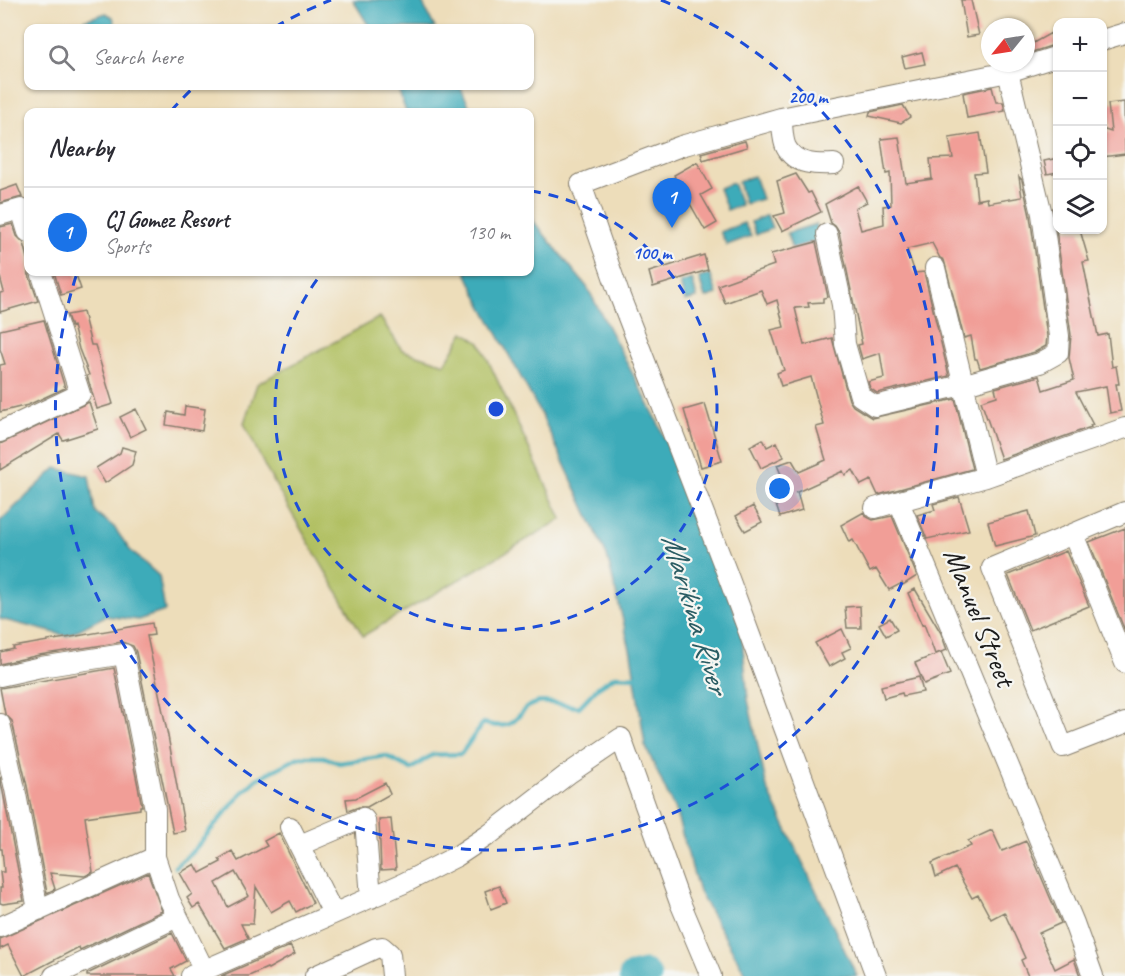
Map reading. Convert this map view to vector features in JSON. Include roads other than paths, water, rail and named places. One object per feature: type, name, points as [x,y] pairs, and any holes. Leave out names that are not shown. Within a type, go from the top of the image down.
[{"type":"street","points":[[1107,38],[1125,33]]},
{"type":"street","points":[[1035,63],[1053,58]]},
{"type":"street","points":[[827,234],[842,305],[845,344],[860,396],[875,406],[1040,363],[1058,353],[1059,336],[1042,214],[1008,72],[781,117],[681,146],[581,184],[619,294],[728,576],[876,976]]},
{"type":"street","points":[[781,117],[786,147],[799,160],[815,166],[834,164]]},
{"type":"street","points":[[0,215],[21,209],[24,219]]},
{"type":"street","points":[[935,268],[986,477]]},
{"type":"street","points":[[0,432],[80,394],[42,276]]},
{"type":"street","points":[[875,508],[986,477],[1125,428]]},
{"type":"street","name":"Manuel Street","points":[[900,502],[1069,912],[1093,976]]},
{"type":"street","points":[[1125,512],[992,568],[1063,747],[1125,723]]},
{"type":"street","points":[[1073,534],[1125,663]]},
{"type":"street","points":[[0,676],[124,654],[156,809],[155,857],[198,973],[404,884],[457,856],[490,834],[576,768],[621,738],[679,900],[711,976]]},
{"type":"street","points":[[0,724],[38,910]]},
{"type":"street","points":[[300,846],[363,818],[371,898]]},
{"type":"street","points":[[290,827],[333,913]]},
{"type":"street","points":[[0,927],[155,857]]},
{"type":"street","points":[[54,976],[177,917]]},
{"type":"street","points":[[315,976],[379,947],[390,954],[392,976]]},
{"type":"water","points":[[353,0],[421,0],[433,24],[368,24]]},
{"type":"water","points":[[106,13],[113,17],[115,24],[80,24],[84,20]]},
{"type":"water","points":[[398,90],[462,90],[470,108],[405,108]]},
{"type":"water","points":[[754,176],[762,199],[745,204],[738,182]]},
{"type":"water","points":[[733,183],[741,205],[727,210],[719,188]]},
{"type":"water","points":[[767,215],[772,228],[756,235],[751,222]]},
{"type":"water","name":"Marikina River","points":[[534,222],[587,287],[657,420],[741,627],[748,700],[767,788],[857,976],[747,976],[699,892],[676,813],[645,745],[631,653],[607,556],[542,416],[468,276],[534,276]]},
{"type":"water","points":[[744,223],[751,236],[727,245],[720,232]]},
{"type":"water","points":[[816,224],[821,240],[792,249],[787,233]]},
{"type":"water","points":[[710,274],[717,294],[705,298],[699,278]]},
{"type":"water","points":[[692,279],[697,298],[685,301],[680,283]]},
{"type":"water","points":[[56,468],[89,476],[95,512],[114,527],[130,550],[159,576],[165,611],[138,620],[105,616],[67,636],[0,619],[0,521]]},
{"type":"waterway","points":[[175,867],[193,851],[242,793],[257,779],[299,757],[324,757],[339,763],[386,756],[411,769],[432,755],[461,754],[483,723],[496,726],[511,723],[529,706],[540,702],[579,707],[598,687],[615,676],[640,677]]},
{"type":"waterway","points":[[632,976],[645,973],[648,976]]},
{"type":"place","name":"CJ Gomez Resort","points":[[672,228]]}]
